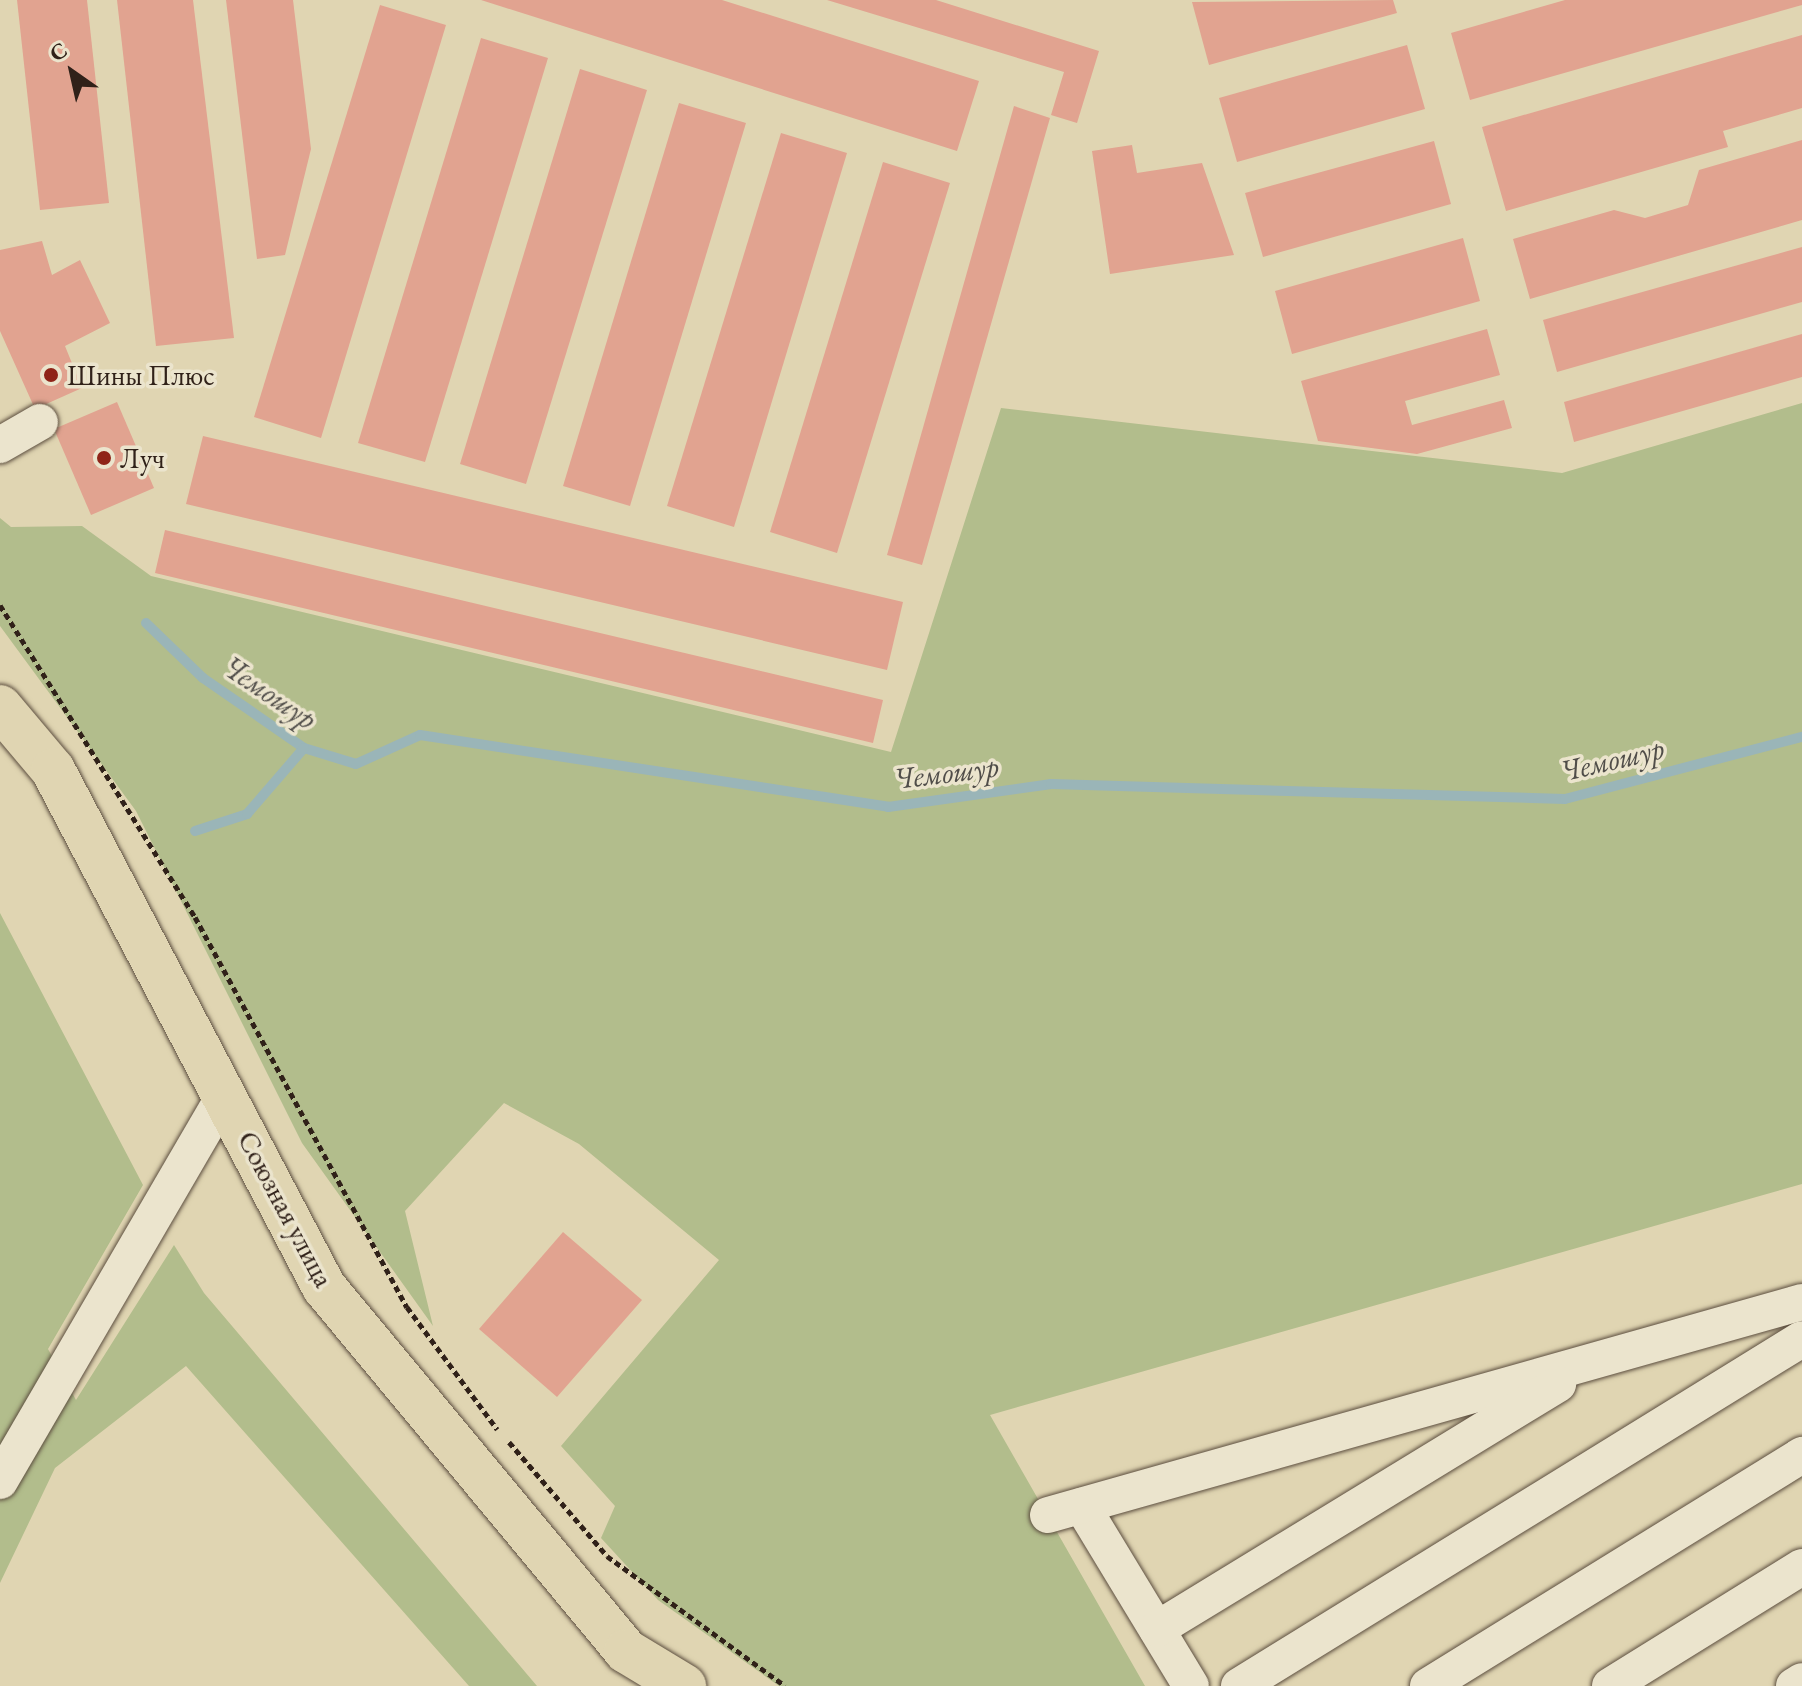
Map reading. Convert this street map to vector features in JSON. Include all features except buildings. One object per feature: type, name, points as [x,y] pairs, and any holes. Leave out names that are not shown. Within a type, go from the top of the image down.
[{"type":"main road","name":"Союзная улица","points":[[0,707],[53,770],[324,1287],[626,1651],[684,1686]]},
{"type":"lane","points":[[0,445],[40,422]]},
{"type":"lane","points":[[0,1481],[225,1094]]},
{"type":"lane","points":[[1048,1515],[1802,1302]]},
{"type":"lane","points":[[1239,1686],[1802,1339]]},
{"type":"lane","points":[[1157,1629],[1598,1360]]},
{"type":"lane","points":[[1428,1686],[1802,1455]]},
{"type":"lane","points":[[1082,1506],[1191,1686]]},
{"type":"lane","points":[[1610,1686],[1802,1567]]},
{"type":"lane","points":[[1794,1686],[1802,1681]]},
{"type":"path","points":[[0,605],[195,917],[407,1307],[499,1431],[607,1556],[785,1686]]},
{"type":"green space","points":[[1802,403],[1802,1184],[990,1415],[1145,1686],[779,1686],[658,1600],[601,1538],[615,1506],[561,1446],[719,1260],[579,1144],[504,1103],[405,1211],[433,1326],[302,1143],[136,811],[0,626],[0,518],[11,527],[82,526],[151,576],[891,752],[1001,408],[1562,473]]},
{"type":"green space","points":[[0,913],[143,1185],[48,1349],[76,1400],[174,1245],[204,1293],[537,1686],[469,1686],[186,1366],[55,1468],[0,1583]]},
{"type":"waterway","name":"Чемошур","points":[[146,623],[203,678],[304,748],[356,764],[420,735],[888,807],[1051,784],[1565,799],[1802,737]]},
{"type":"waterway","points":[[195,831],[247,814],[304,748]]},
{"type":"place","name":"Шины Плюс","points":[[51,375]]},
{"type":"place","name":"Луч","points":[[104,458]]}]
